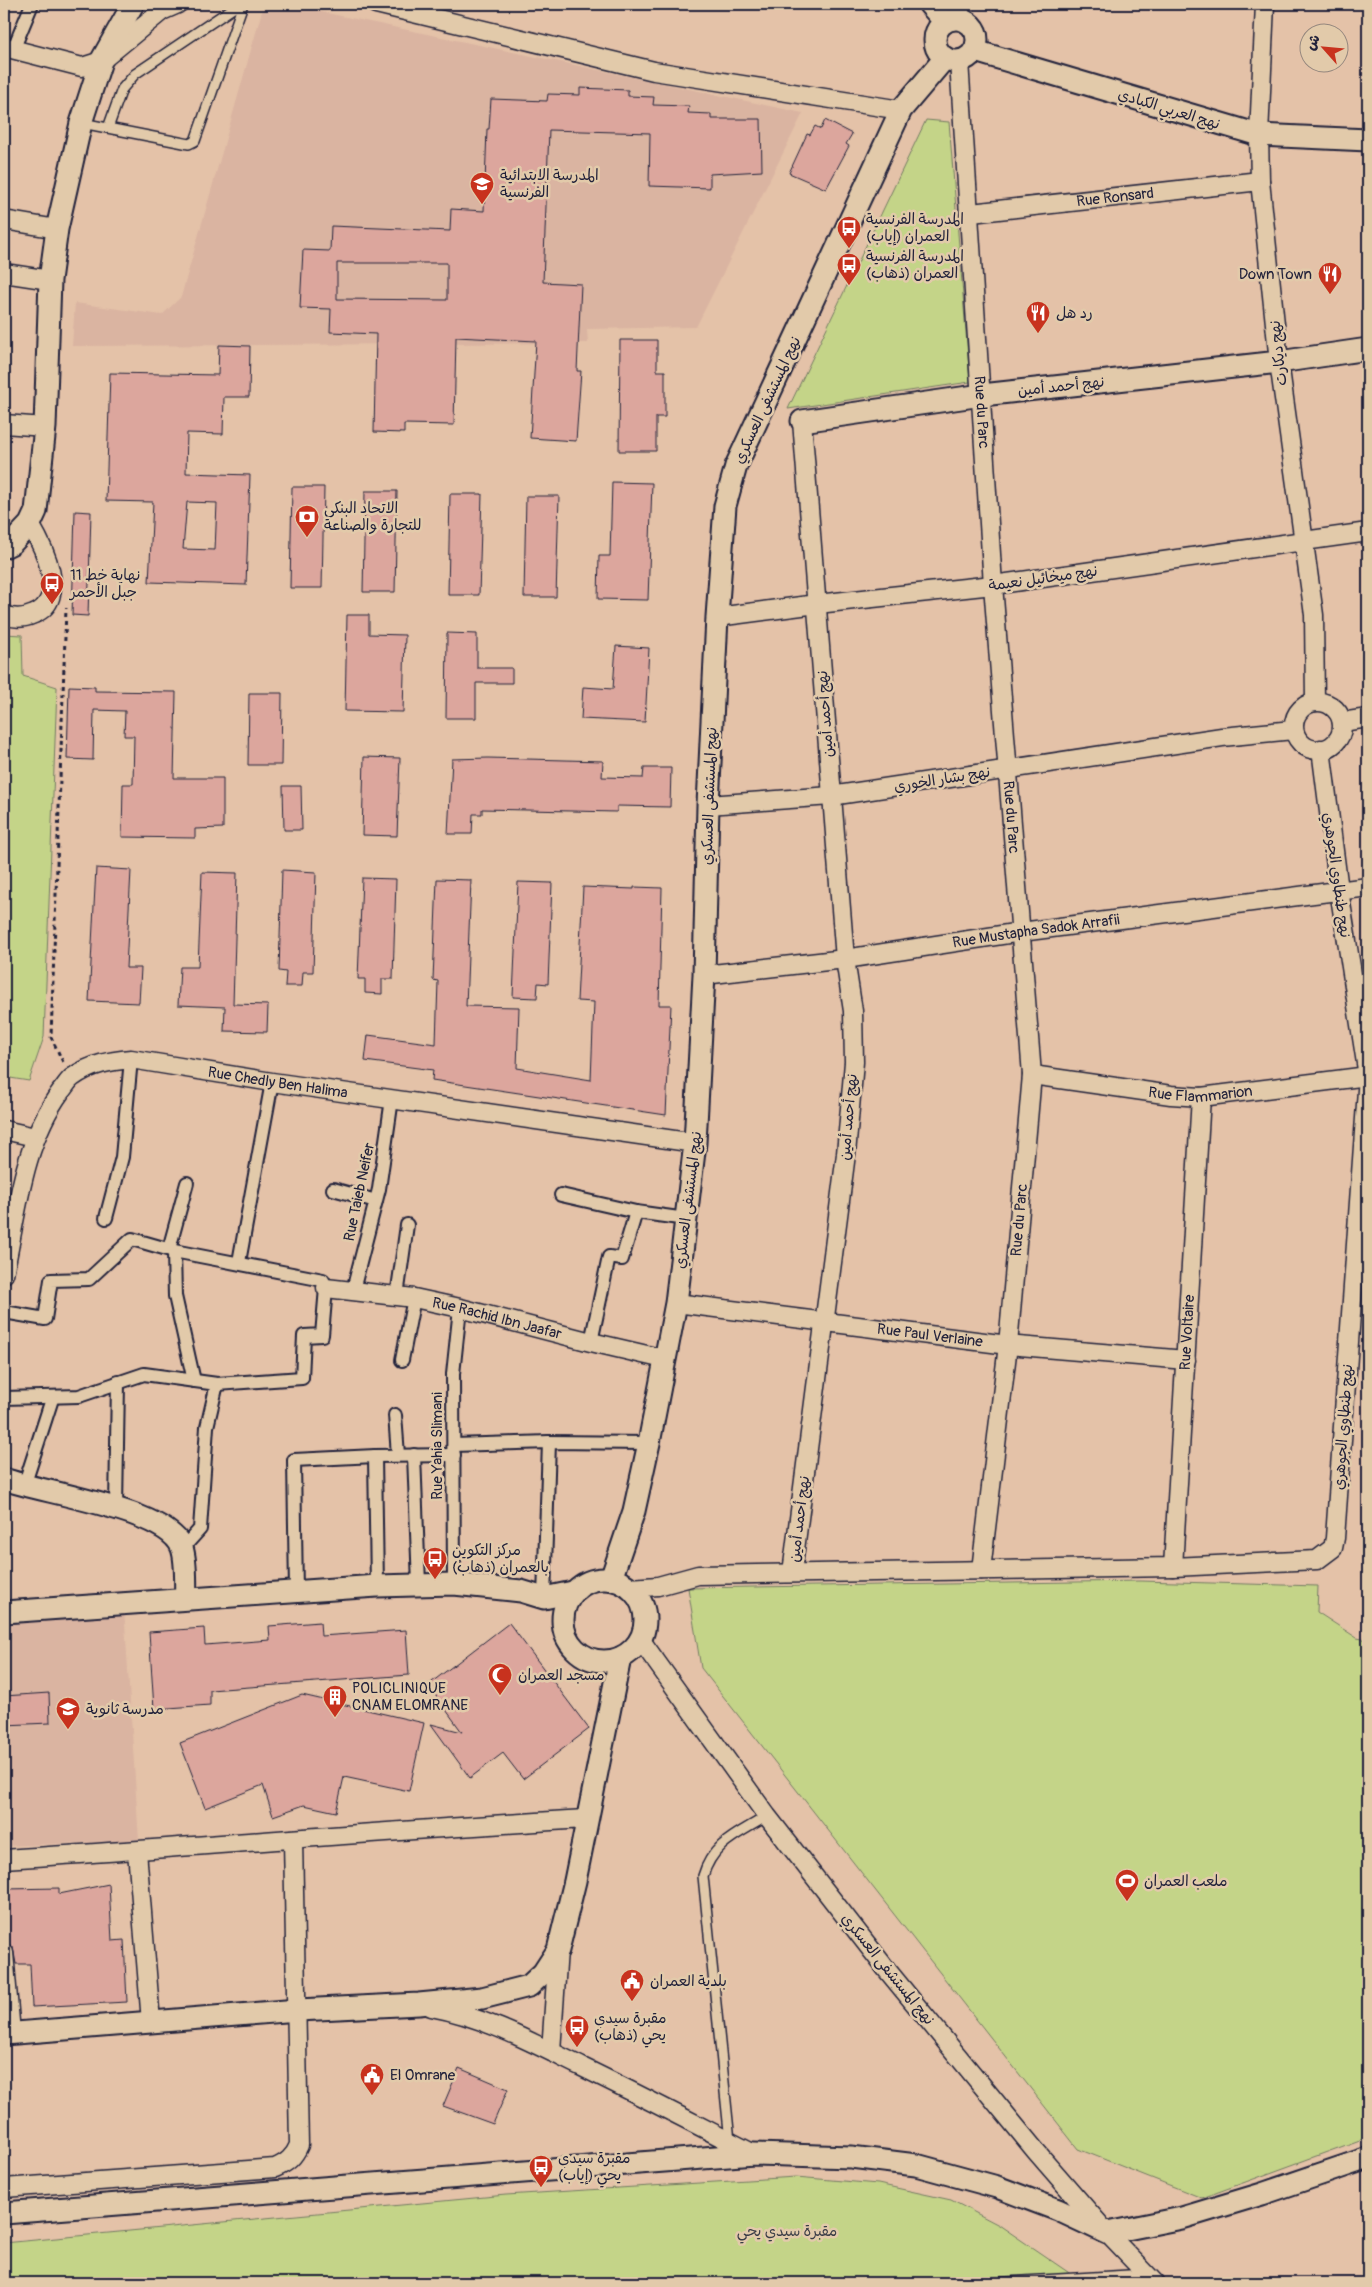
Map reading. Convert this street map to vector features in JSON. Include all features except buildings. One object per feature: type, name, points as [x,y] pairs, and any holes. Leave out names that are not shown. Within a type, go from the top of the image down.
[{"type":"street","points":[[32,4],[8,49],[82,67],[101,61],[162,11],[178,4]]},
{"type":"street","points":[[7,540],[30,524],[36,511],[45,427],[50,280],[57,229],[81,123],[101,61],[133,4]]},
{"type":"street","points":[[376,4],[654,71],[901,110]]},
{"type":"street","points":[[929,4],[955,15],[975,30],[977,38],[960,56],[939,53],[936,40],[937,33],[955,15]]},
{"type":"street","name":"نهج ديكارت","points":[[1265,4],[1259,135],[1260,181],[1278,362],[1314,615],[1315,702]]},
{"type":"street","name":"نهج المستشفى العسكري","points":[[620,1584],[676,1303],[695,1143],[704,975],[708,805],[717,618],[725,506],[736,466],[901,110],[960,56]]},
{"type":"street","name":"نهج العربي الكبادي","points":[[960,56],[1259,135],[1368,140]]},
{"type":"street","name":"Rue du Parc","points":[[960,56],[993,585],[1032,1075],[1008,1345],[981,1570]]},
{"type":"street","name":"Rue Ronsard","points":[[971,213],[1260,181]]},
{"type":"street","points":[[4,220],[57,229]]},
{"type":"street","points":[[4,273],[50,280]]},
{"type":"street","name":"نهج أحمد أمين","points":[[792,1573],[846,1154],[854,1062],[853,1011],[845,959],[802,421],[982,395],[1278,362],[1368,349]]},
{"type":"street","points":[[4,424],[45,427]]},
{"type":"street","points":[[4,615],[23,619],[39,612],[46,603],[52,589],[47,559],[30,524]]},
{"type":"street","name":"نهج ميخائيل نعيمة","points":[[717,618],[817,604],[993,585],[1368,532]]},
{"type":"street","points":[[1315,702],[1324,702],[1332,707],[1342,722],[1341,732],[1337,740],[1330,746],[1321,749],[1312,749],[1303,744],[1294,730],[1295,719],[1299,711],[1306,705],[1315,702]]},
{"type":"street","points":[[1342,722],[1368,718]]},
{"type":"street","name":"نهج بشار الخوري","points":[[708,805],[831,796],[1222,737],[1294,730]]},
{"type":"street","name":"نهج طنطاوي الجوهري","points":[[1173,1567],[1318,1560],[1332,1548],[1336,1538],[1368,1076],[1339,890],[1321,749]]},
{"type":"street","name":"Rue Mustapha Sadok Arrafii","points":[[704,975],[845,959],[1021,932],[1368,886]]},
{"type":"street","points":[[106,1218],[122,1158],[131,1060]]},
{"type":"street","name":"Rue Chedly Ben Halima","points":[[4,1274],[24,1177],[36,1137],[52,1103],[71,1078],[91,1067],[110,1061],[131,1060],[695,1143]]},
{"type":"street","name":"Rue Flammarion","points":[[1032,1075],[1172,1095],[1201,1097],[1368,1076]]},
{"type":"street","points":[[239,1262],[272,1082]]},
{"type":"street","name":"Rue Voltaire","points":[[1173,1567],[1201,1097]]},
{"type":"street","name":"Rue Taieb Neifer","points":[[353,1290],[376,1200],[392,1099]]},
{"type":"street","points":[[4,1130],[36,1137]]},
{"type":"street","points":[[187,1184],[172,1250],[176,1296],[194,1381]]},
{"type":"street","points":[[333,1189],[376,1200]]},
{"type":"street","points":[[561,1195],[636,1212],[686,1219]]},
{"type":"street","points":[[590,1342],[609,1257],[622,1259],[636,1212]]},
{"type":"street","points":[[402,1360],[406,1297],[407,1225]]},
{"type":"street","points":[[4,1312],[45,1319],[51,1280],[89,1279],[132,1239],[172,1250],[323,1280],[326,1288],[322,1335],[304,1336],[302,1378],[217,1384],[144,1374],[79,1396],[52,1399],[4,1398]]},
{"type":"street","name":"Rue Rachid Ibn Jaafar","points":[[326,1288],[406,1297],[460,1308],[664,1359]]},
{"type":"street","name":"Rue Paul Verlaine","points":[[676,1303],[824,1320],[1008,1345],[1186,1360]]},
{"type":"street","name":"Rue Yahia Slimani","points":[[454,1584],[453,1374],[460,1308]]},
{"type":"street","points":[[116,1508],[118,1382]]},
{"type":"street","points":[[182,1549],[200,1529],[207,1427],[217,1384]]},
{"type":"street","points":[[52,1399],[14,1483],[116,1508],[166,1530],[175,1536],[182,1549],[186,1598]]},
{"type":"street","points":[[395,1415],[398,1456]]},
{"type":"street","points":[[544,1598],[549,1442]]},
{"type":"street","points":[[296,1592],[294,1460],[414,1455],[549,1442],[649,1443]]},
{"type":"street","points":[[414,1455],[419,1584]]},
{"type":"street","points":[[375,1456],[377,1586]]},
{"type":"street","points":[[620,1584],[639,1598],[644,1611],[644,1625],[640,1639],[632,1650],[620,1658],[605,1661],[589,1659],[575,1650],[566,1638],[562,1622],[565,1606],[573,1592],[586,1582],[598,1579],[620,1584],[658,1586],[698,1574],[1173,1567]]},
{"type":"street","points":[[4,1612],[186,1598],[419,1584],[454,1584],[521,1591],[544,1598],[573,1592]]},
{"type":"street","name":"نهج المستشفى العسكري","points":[[640,1639],[767,1816],[887,1970],[1035,2150],[1107,2233],[1151,2278]]},
{"type":"street","points":[[551,2051],[558,1950],[620,1658]]},
{"type":"street","points":[[4,1859],[587,1818]]},
{"type":"street","points":[[4,2188],[275,2168],[286,2164],[295,2155],[299,2145],[298,2010],[293,1840]]},
{"type":"street","points":[[137,1851],[150,2022]]},
{"type":"street","points":[[4,1953],[7,2033],[298,2010],[419,2004],[482,1998],[529,1986],[543,1974],[558,1950]]},
{"type":"street","points":[[419,2004],[456,2012],[493,2024],[551,2051],[754,2154]]},
{"type":"street","points":[[4,2213],[754,2154],[851,2158],[916,2165],[998,2187],[1058,2210],[1107,2233],[1182,2218],[1262,2194],[1368,2158]]},
{"type":"lane","points":[[81,123],[189,144],[195,141],[242,7],[239,4],[135,74],[122,88],[108,128]]},
{"type":"lane","points":[[730,2142],[703,1876],[707,1861],[719,1846],[767,1816]]},
{"type":"lane","points":[[989,2283],[1151,2278]]},
{"type":"path","points":[[52,589],[66,604],[51,1037],[71,1078]]},
{"type":"shaded area","name":"المدرسة الابتدائية الفرنسية","points":[[264,4],[284,4],[803,113],[696,327],[587,329],[588,343],[72,346],[75,303],[162,315],[181,297]]},
{"type":"shaded area","name":"مدرسة ثانوية","points":[[124,1608],[139,1841],[4,1846],[4,1619]]},
{"type":"green space","points":[[926,120],[949,122],[970,382],[788,409]]},
{"type":"green space","points":[[4,634],[22,635],[23,676],[57,687],[44,1037],[29,1081],[4,1077]]},
{"type":"green space","name":"ملعب العمران","points":[[1140,1581],[1318,1586],[1317,1612],[1357,1638],[1368,1640],[1368,2137],[1202,2198],[1078,2149],[701,1668],[688,1588]]},
{"type":"green space","name":"مقبرة سيدي يحي","points":[[796,2177],[878,2184],[951,2200],[999,2225],[1084,2283],[4,2283],[4,2243],[506,2195]]},
{"type":"place","name":"المدرسة الابتدائية الفرنسية","points":[[482,205]]},
{"type":"place","name":"المدرسة الفرنسية العمران (إياب)","points":[[849,249]]},
{"type":"place","name":"المدرسة الفرنسية العمران (ذهاب)","points":[[849,286]]},
{"type":"place","name":"Down Town","points":[[1330,295]]},
{"type":"place","name":"رد هل","points":[[1038,334]]},
{"type":"place","name":"الاتحاد البنكي للتجارة والصناعة","points":[[307,538]]},
{"type":"place","name":"نهاية خط 11 جبل الأحمر","points":[[52,605]]},
{"type":"place","name":"مركز التكوين بالعمران (ذهاب)","points":[[435,1580]]},
{"type":"place","name":"مسجد العمران","points":[[500,1696]]},
{"type":"place","name":"POLICLINIQUE CNAM ELOMRANE","points":[[335,1718]]},
{"type":"place","name":"مدرسة ثانوية","points":[[68,1730]]},
{"type":"place","name":"ملعب العمران","points":[[1127,1902]]},
{"type":"place","name":"بلدية العمران","points":[[632,2002]]},
{"type":"place","name":"مقبرة سيدي يحي (ذهاب)","points":[[577,2048]]},
{"type":"place","name":"El Omrane","points":[[372,2096]]},
{"type":"place","name":"مقبرة سيدي يحي (إياب)","points":[[541,2188]]}]
